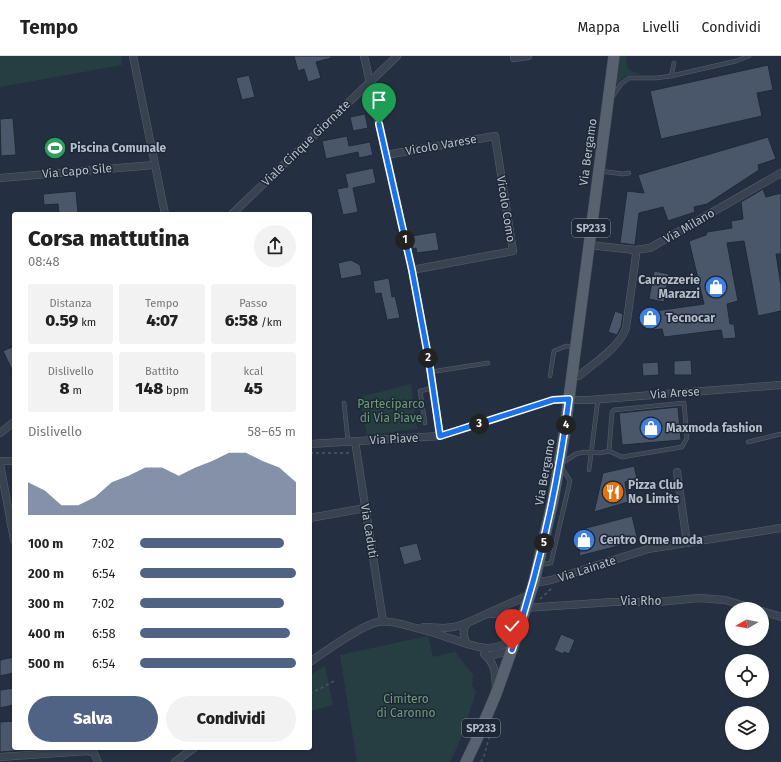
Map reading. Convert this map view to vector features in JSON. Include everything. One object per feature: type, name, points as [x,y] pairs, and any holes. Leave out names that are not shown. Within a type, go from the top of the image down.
[{"type":"main road","name":"Via Bergamo","points":[[466,762],[496,694],[517,635],[534,582],[553,500],[560,465],[614,56]]},
{"type":"street","points":[[133,56],[165,212]]},
{"type":"street","points":[[364,56],[412,270],[440,436]]},
{"type":"street","name":"Viale Cinque Giornate","points":[[234,212],[397,56]]},
{"type":"street","points":[[514,58],[528,56]]},
{"type":"street","name":"Vicolo Varese","points":[[386,155],[495,136]]},
{"type":"street","name":"Vicolo Como","points":[[412,270],[513,251],[495,136]]},
{"type":"street","name":"Via Capo Sile","points":[[0,178],[154,165]]},
{"type":"street","name":"Via Milano","points":[[589,246],[635,250],[650,248],[781,173]]},
{"type":"street","points":[[572,376],[579,376],[615,346],[623,337],[626,328],[636,255],[635,250]]},
{"type":"street","name":"Via Arese","points":[[569,399],[598,399],[781,385]]},
{"type":"street","name":"Via Piave","points":[[312,444],[440,436],[553,400],[569,399]]},
{"type":"street","points":[[0,433],[12,424]]},
{"type":"street","name":"Via Caduti","points":[[352,441],[365,508],[383,621]]},
{"type":"street","points":[[12,461],[0,463],[12,529]]},
{"type":"street","points":[[677,472],[687,543]]},
{"type":"street","points":[[312,518],[365,508]]},
{"type":"street","name":"Via Lainate","points":[[534,582],[551,580],[648,549],[781,528]]},
{"type":"street","points":[[410,626],[444,628],[468,623],[502,606],[529,596]]},
{"type":"street","name":"Via Rho","points":[[525,608],[613,602],[657,602],[699,598],[732,602]]},
{"type":"street","points":[[769,613],[781,617]]},
{"type":"street","points":[[488,614],[508,614],[512,615],[521,622]]},
{"type":"street","points":[[312,661],[370,625],[383,621],[410,626],[485,649],[499,647],[517,635]]},
{"type":"street","points":[[467,644],[463,637],[464,628],[468,623]]},
{"type":"street","points":[[475,647],[492,661],[495,673],[496,694]]},
{"type":"street","points":[[484,654],[490,656],[512,650]]},
{"type":"street","points":[[175,762],[191,750]]},
{"type":"street","points":[[0,757],[45,751],[87,751],[94,753],[98,762]]},
{"type":"lane","points":[[608,103],[624,80],[671,76],[736,61],[749,56]]},
{"type":"lane","points":[[671,76],[674,63]]},
{"type":"lane","points":[[599,171],[623,174],[629,173]]},
{"type":"lane","points":[[550,376],[554,351],[566,346],[576,347]]},
{"type":"lane","points":[[430,372],[488,362]]},
{"type":"lane","points":[[425,423],[420,391],[433,388]]},
{"type":"lane","points":[[589,470],[598,399]]},
{"type":"lane","points":[[344,403],[352,441]]},
{"type":"lane","points":[[560,465],[576,454],[609,451],[622,458],[682,447],[687,438],[684,403],[614,410],[612,412],[609,451]]},
{"type":"lane","points":[[748,442],[781,434]]},
{"type":"path","points":[[312,453],[349,452],[350,459]]},
{"type":"path","points":[[312,693],[334,681]]},
{"type":"green space","points":[[0,56],[121,56],[122,65],[0,87]]},
{"type":"green space","points":[[618,56],[627,56],[627,67],[631,71],[642,74],[626,76],[615,87]]},
{"type":"green space","name":"Parteciparco di Via Piave","points":[[411,384],[417,429],[367,435],[360,397]]},
{"type":"green space","name":"Cimitero di Caronno","points":[[428,636],[433,657],[455,652],[473,675],[472,685],[476,692],[459,743],[450,762],[357,762],[340,655]]},
{"type":"green space","points":[[325,666],[333,705],[312,710],[312,675]]},
{"type":"building","points":[[294,56],[331,56],[331,58],[316,62],[321,78],[308,82],[304,69],[298,71]]},
{"type":"building","points":[[768,65],[773,90],[757,93],[762,116],[661,139],[650,91]]},
{"type":"building","points":[[249,75],[255,97],[242,100],[236,78]]},
{"type":"building","points":[[365,114],[368,128],[353,131],[350,117]]},
{"type":"building","points":[[13,118],[16,155],[1,156],[0,119]]},
{"type":"building","points":[[347,136],[349,146],[370,142],[373,155],[359,158],[358,152],[326,159],[322,141]]},
{"type":"building","points":[[768,137],[776,159],[758,165],[759,170],[707,204],[694,207],[695,212],[668,221],[663,207],[639,213],[635,245],[620,243],[627,191],[644,193],[638,175]]},
{"type":"building","points":[[373,168],[376,183],[353,188],[358,212],[343,215],[337,189],[348,187],[345,174]]},
{"type":"building","points":[[763,189],[766,197],[781,193],[781,254],[776,254],[781,286],[781,311],[758,316],[744,241],[727,243],[738,301],[727,304],[730,324],[734,324],[736,338],[723,339],[721,330],[664,337],[662,329],[651,330],[648,312],[704,304],[689,241],[706,235],[707,232],[732,228],[731,221],[743,219],[741,202]]},
{"type":"building","points":[[76,191],[78,212],[59,212],[58,204],[44,205],[43,194]]},
{"type":"building","points":[[436,232],[439,250],[417,253],[416,248],[413,249],[411,236]]},
{"type":"building","points":[[351,260],[360,265],[362,275],[341,279],[338,263]]},
{"type":"building","points":[[654,271],[669,274],[664,302],[649,299]]},
{"type":"building","points":[[389,278],[392,297],[395,296],[400,318],[387,320],[381,293],[375,294],[373,281]]},
{"type":"building","points":[[615,311],[623,314],[621,327],[617,335],[608,332]]},
{"type":"building","points":[[12,347],[12,370],[3,351]]},
{"type":"building","points":[[691,360],[692,375],[674,375],[674,361]]},
{"type":"building","points":[[658,362],[659,375],[643,376],[642,363]]},
{"type":"building","points":[[678,407],[681,440],[622,445],[619,413]]},
{"type":"building","name":"Pizza Club No Limits","points":[[634,466],[637,478],[625,482],[628,502],[594,512],[603,473]]},
{"type":"building","points":[[632,516],[638,541],[579,556],[586,528]]},
{"type":"building","points":[[417,543],[422,560],[404,565],[399,547]]},
{"type":"building","points":[[561,634],[575,640],[569,654],[564,652],[563,654],[554,650]]},
{"type":"building","points":[[12,657],[12,673],[0,676],[0,660]]},
{"type":"building","points":[[12,688],[12,705],[0,708],[0,690]]},
{"type":"building","points":[[12,721],[12,750],[14,751],[0,752],[0,722]]},
{"type":"place","name":"Piscina Comunale","points":[[55,148]]},
{"type":"place","name":"Carrozzerie Marazzi","points":[[716,287]]},
{"type":"place","name":"Tecnocar","points":[[650,318]]},
{"type":"place","name":"Maxmoda fashion","points":[[651,428]]},
{"type":"place","name":"Pizza Club No Limits","points":[[613,492]]},
{"type":"place","name":"Centro Orme moda","points":[[584,540]]},
{"type":"route","points":[[379,124],[412,270],[429,361],[440,436],[553,400],[569,399],[560,465],[545,540],[534,582],[512,650]]}]
